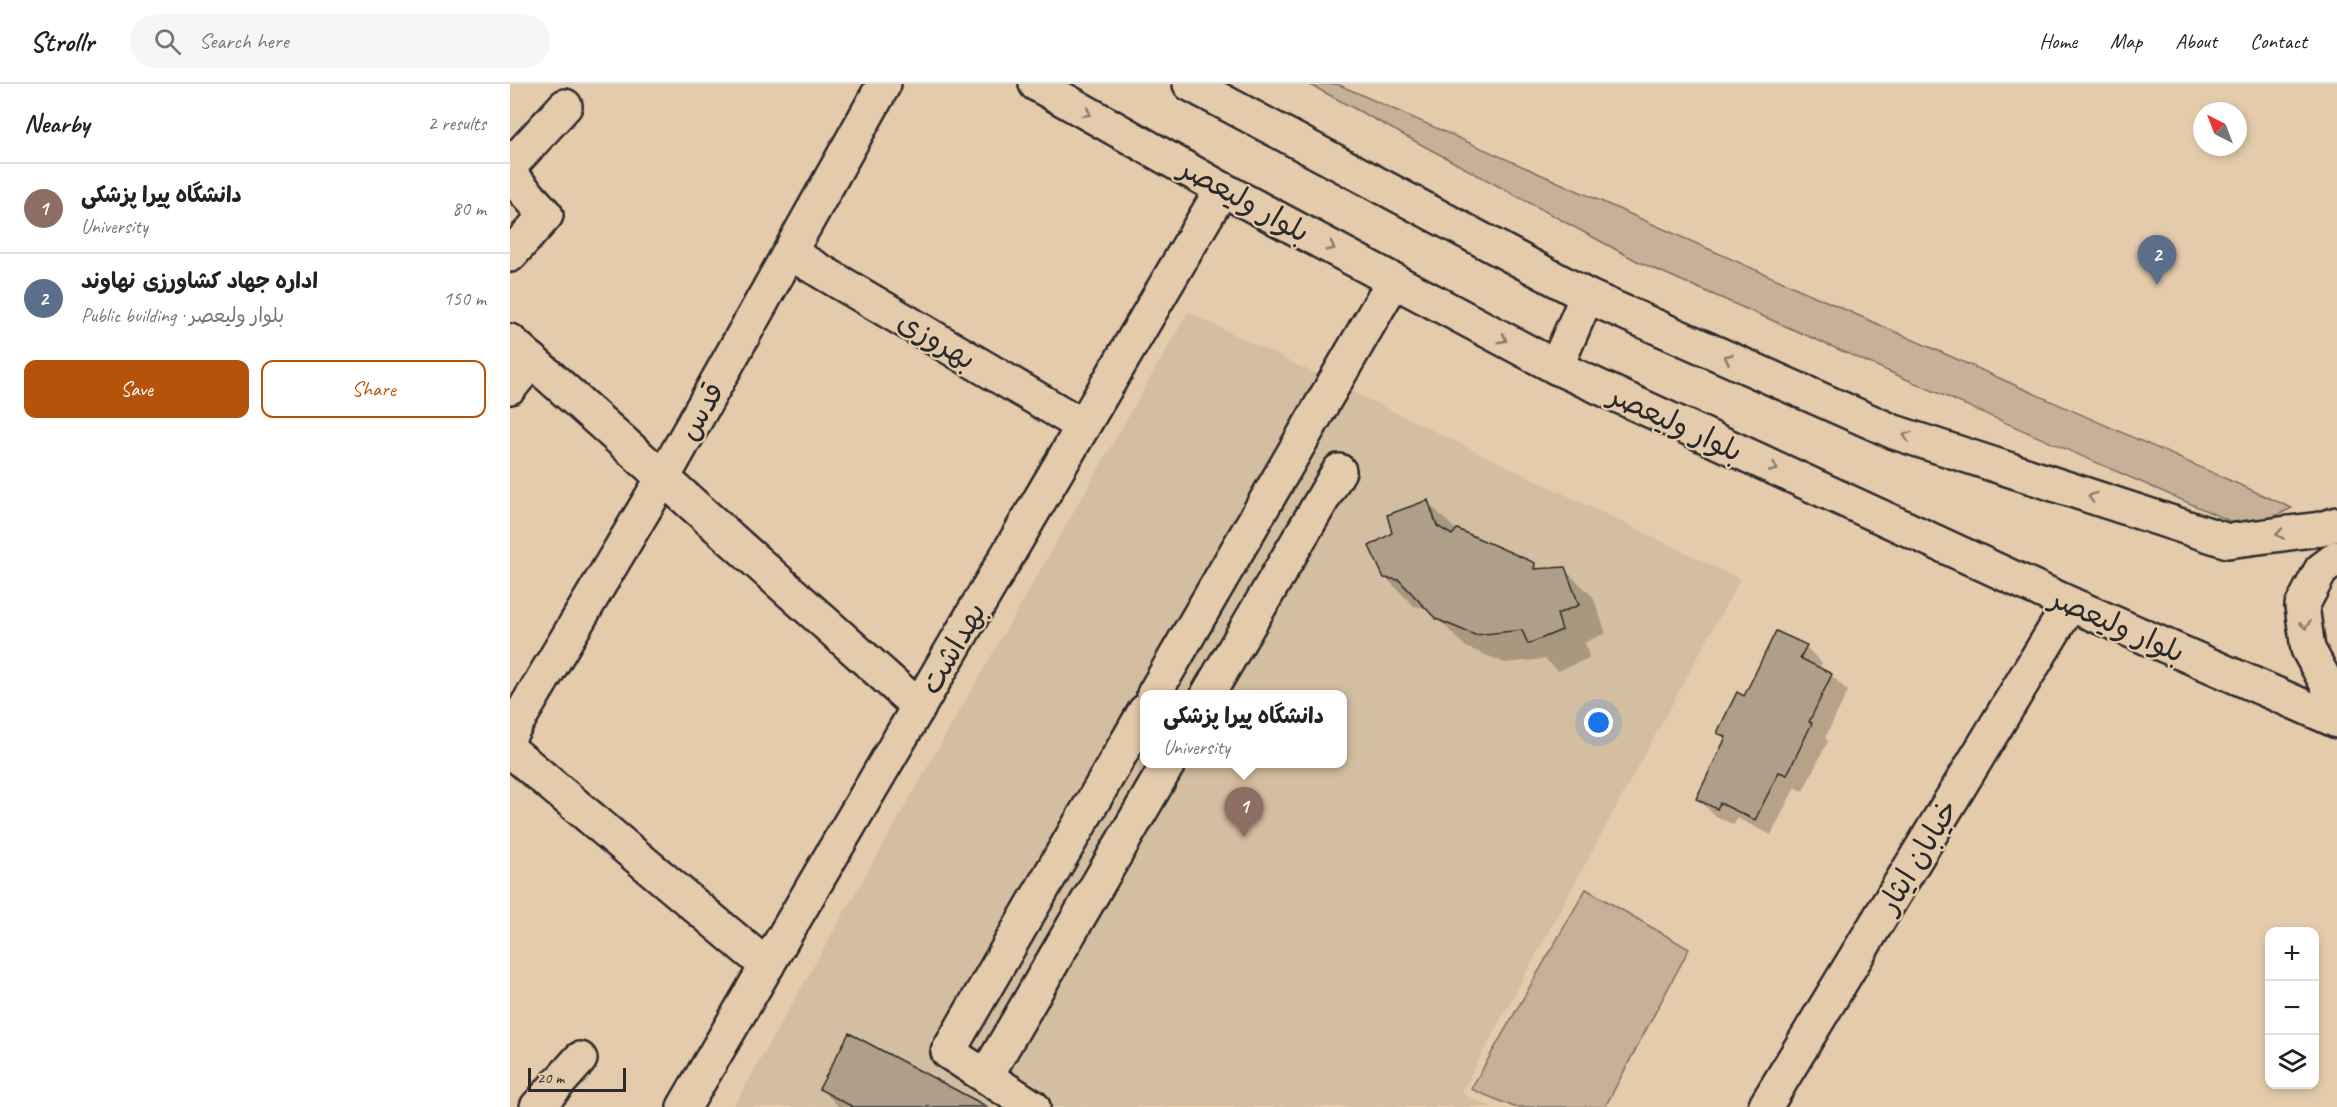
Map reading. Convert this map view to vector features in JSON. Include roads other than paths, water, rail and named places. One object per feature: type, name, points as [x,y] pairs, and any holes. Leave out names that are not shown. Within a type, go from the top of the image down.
[{"type":"street","name":"قدس","points":[[510,734],[663,478],[884,84]]},
{"type":"street","name":"بلوار ولیعصر","points":[[1036,84],[1222,189],[1556,367],[2070,604],[2337,721]]},
{"type":"street","points":[[1190,84],[1587,296],[1894,432],[2228,541],[2320,529],[2337,524]]},
{"type":"street","points":[[510,166],[566,106]]},
{"type":"street","points":[[510,175],[546,215],[510,255]]},
{"type":"street","name":"بهداشت","points":[[684,1107],[1222,189]]},
{"type":"street","name":"بهروزی","points":[[790,253],[1083,426]]},
{"type":"street","points":[[1156,690],[1394,280]]},
{"type":"street","points":[[1556,367],[1587,296]]},
{"type":"street","points":[[510,387],[521,350],[919,707]]},
{"type":"street","points":[[1210,690],[1339,471]]},
{"type":"street","points":[[2337,558],[2321,570],[2302,606],[2308,649],[2328,686],[2337,696]]},
{"type":"street","name":"خیابان ایثار","points":[[1765,1107],[2070,604]]},
{"type":"street","points":[[1033,1107],[948,1052],[1140,720]]},
{"type":"street","points":[[510,750],[767,966]]},
{"type":"street","points":[[986,1076],[1166,768]]},
{"type":"street","points":[[537,1107],[580,1059]]},
{"type":"place","name":"اداره جهاد کشاورزی نهاوند","points":[[2157,285]]},
{"type":"place","name":"دانشگاه پیرا پزشکی","points":[[1244,837]]}]
